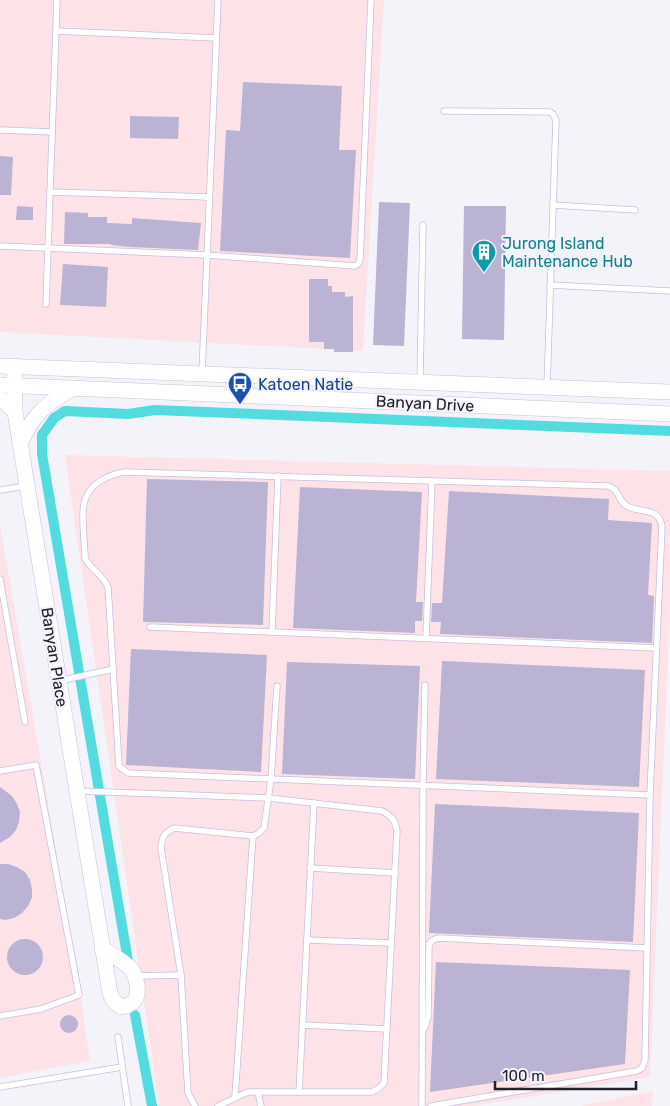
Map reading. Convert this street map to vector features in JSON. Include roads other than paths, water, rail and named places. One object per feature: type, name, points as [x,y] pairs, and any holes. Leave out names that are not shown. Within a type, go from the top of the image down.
[{"type":"street","name":"Banyan Drive","points":[[7,366],[670,392]]},
{"type":"street","name":"Banyan Place","points":[[7,366],[7,385],[15,412],[27,486],[64,680],[82,791],[102,948],[110,993],[113,1000],[121,1007],[128,1006],[137,999],[135,976]]},
{"type":"street","name":"Banyan Drive","points":[[7,385],[670,414]]},
{"type":"street","points":[[20,444],[35,416],[50,402],[73,388]]},
{"type":"street","points":[[0,398],[15,412]]},
{"type":"street","points":[[102,948],[132,970],[135,976]]},
{"type":"lane","points":[[46,304],[57,0]]},
{"type":"lane","points":[[202,373],[218,0]]},
{"type":"lane","points":[[0,246],[207,255],[355,266],[360,260],[371,0]]},
{"type":"lane","points":[[56,31],[216,38]]},
{"type":"lane","points":[[444,111],[550,112],[556,120],[547,387]]},
{"type":"lane","points":[[0,130],[52,132]]},
{"type":"lane","points":[[50,192],[210,198]]},
{"type":"lane","points":[[553,205],[634,210]]},
{"type":"lane","points":[[420,382],[423,225]]},
{"type":"lane","points":[[550,284],[670,291]]},
{"type":"lane","points":[[431,1106],[637,1071],[642,1068],[645,1060],[650,795],[662,526],[660,519],[656,514],[622,503],[614,488],[608,486],[124,472],[104,478],[92,488],[84,503],[85,558],[89,565],[105,580],[108,587],[119,766],[123,771],[128,773],[650,795]]},
{"type":"lane","points":[[272,632],[278,476]]},
{"type":"lane","points":[[426,638],[432,480]]},
{"type":"lane","points":[[0,490],[27,486]]},
{"type":"lane","points":[[0,579],[25,722]]},
{"type":"lane","points":[[150,627],[656,648]]},
{"type":"lane","points":[[64,680],[113,670]]},
{"type":"lane","points":[[422,1106],[423,786],[426,685]]},
{"type":"lane","points":[[195,1106],[188,1093],[181,975],[161,848],[162,838],[166,832],[174,828],[253,836],[264,828],[271,779],[277,686]]},
{"type":"lane","points":[[0,771],[36,765],[79,995],[41,1009],[0,1016]]},
{"type":"lane","points":[[82,791],[269,798],[382,811],[391,816],[395,822],[397,831],[384,1083],[372,1092],[248,1092],[218,1106]]},
{"type":"lane","points":[[299,1092],[314,803]]},
{"type":"lane","points":[[236,1097],[253,836]]},
{"type":"lane","points":[[310,868],[395,873]]},
{"type":"lane","points":[[423,1033],[428,1018],[430,944],[438,938],[647,948]]},
{"type":"lane","points":[[307,940],[391,943]]},
{"type":"lane","points":[[135,976],[181,975]]},
{"type":"lane","points":[[303,1025],[387,1029]]},
{"type":"lane","points":[[118,1037],[128,1106]]},
{"type":"lane","points":[[0,1087],[122,1067]]},
{"type":"lane","points":[[258,1092],[261,1106]]},
{"type":"waterway","points":[[128,961],[42,454],[42,435],[54,418],[65,411],[128,414],[155,410],[670,431]]},
{"type":"waterway","points":[[135,1015],[152,1106]]},
{"type":"place","name":"Jurong Island Maintenance Hub","points":[[484,273]]},
{"type":"place","name":"Katoen Natie","points":[[240,405]]}]
